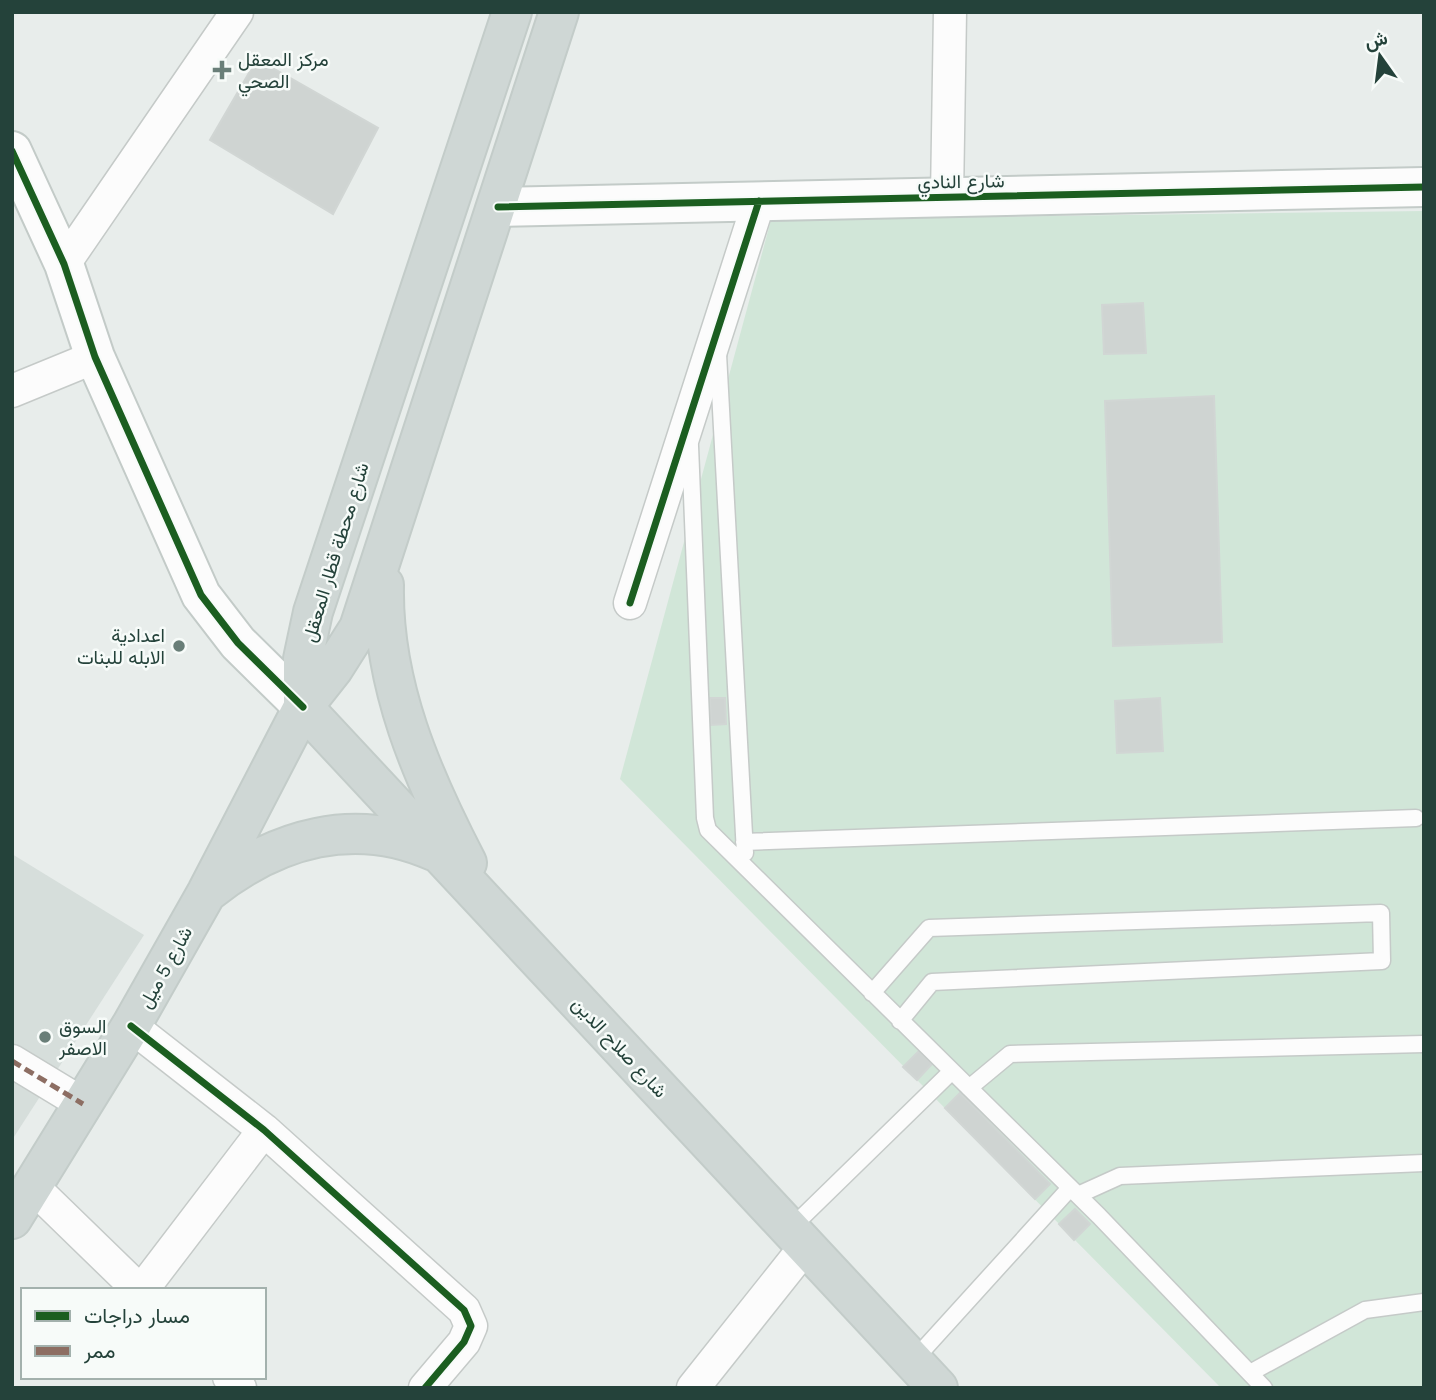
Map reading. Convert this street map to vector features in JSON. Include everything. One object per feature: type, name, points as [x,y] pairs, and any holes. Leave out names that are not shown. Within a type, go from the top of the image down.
[{"type":"main road","name":"شارع محطة قطار المعقل","points":[[303,706],[303,659],[313,612],[512,12]]},
{"type":"main road","name":"شارع محطة قطار المعقل","points":[[303,706],[326,679],[359,628],[498,207],[559,12]]},
{"type":"main road","points":[[385,551],[384,634],[399,701],[430,786],[486,902]]},
{"type":"main road","name":"شارع صلاح الدين","points":[[303,706],[925,1374]]},
{"type":"main road","name":"شارع 5 ميل","points":[[12,1219],[131,1026],[207,892],[303,706]]},
{"type":"main road","points":[[207,892],[247,864],[299,842],[325,836],[384,834],[410,840],[445,856]]},
{"type":"street","points":[[64,264],[237,12]]},
{"type":"street","points":[[947,197],[950,12]]},
{"type":"street","points":[[12,151],[64,264],[95,356],[201,595],[238,643],[303,706]]},
{"type":"street","name":"شارع النادي","points":[[498,207],[1424,187]]},
{"type":"street","points":[[630,603],[759,201]]},
{"type":"street","points":[[12,391],[95,356]]},
{"type":"street","points":[[131,1026],[264,1130],[464,1310],[471,1326],[464,1342],[425,1388]]},
{"type":"street","points":[[12,1060],[83,1104]]},
{"type":"street","points":[[142,1288],[264,1130]]},
{"type":"street","points":[[33,1187],[138,1288]]},
{"type":"street","points":[[693,1388],[798,1238]]},
{"type":"lane","points":[[717,331],[746,869]]},
{"type":"lane","points":[[689,419],[705,818],[713,836],[1074,1191],[1264,1388]]},
{"type":"lane","points":[[744,842],[1416,818]]},
{"type":"lane","points":[[872,993],[929,928],[1381,913],[1382,961],[932,982],[900,1021]]},
{"type":"lane","points":[[969,1088],[1010,1054],[1424,1044]]},
{"type":"lane","points":[[798,1238],[952,1071]]},
{"type":"lane","points":[[925,1374],[1074,1191],[1121,1176],[1424,1163]]},
{"type":"lane","points":[[1250,1373],[1365,1310],[1424,1302]]},
{"type":"shaded area","name":"السوق الاصفر","points":[[12,854],[144,935],[12,1140]]},
{"type":"green space","points":[[1424,211],[1424,1388],[1221,1388],[620,779],[771,220]]},
{"type":"building","points":[[257,59],[378,128],[333,214],[210,140]]},
{"type":"building","points":[[1143,303],[1146,353],[1104,354],[1102,305]]},
{"type":"building","points":[[1214,396],[1222,642],[1113,646],[1105,401]]},
{"type":"building","points":[[710,698],[725,698],[726,724],[711,725]]},
{"type":"building","points":[[1160,698],[1163,751],[1117,753],[1115,701]]},
{"type":"building","points":[[919,1051],[932,1064],[917,1080],[903,1067]]},
{"type":"building","points":[[960,1093],[1050,1184],[1035,1199],[945,1108]]},
{"type":"building","points":[[1075,1209],[1090,1224],[1074,1240],[1059,1224]]},
{"type":"marked path","points":[[12,1061],[83,1104]]},
{"type":"cycle path","points":[[12,151],[64,264],[95,357],[201,595],[238,643],[303,707]]},
{"type":"cycle path","points":[[498,207],[1424,187]]},
{"type":"cycle path","points":[[630,603],[759,201]]},
{"type":"cycle path","points":[[131,1026],[264,1130],[464,1310],[471,1326],[464,1342],[425,1388]]},
{"type":"place","name":"مركز المعقل الصحي","points":[[222,70]]},
{"type":"place","name":"اعدادية الابله للبنات","points":[[179,646]]},
{"type":"place","name":"السوق الاصفر","points":[[45,1037]]}]
